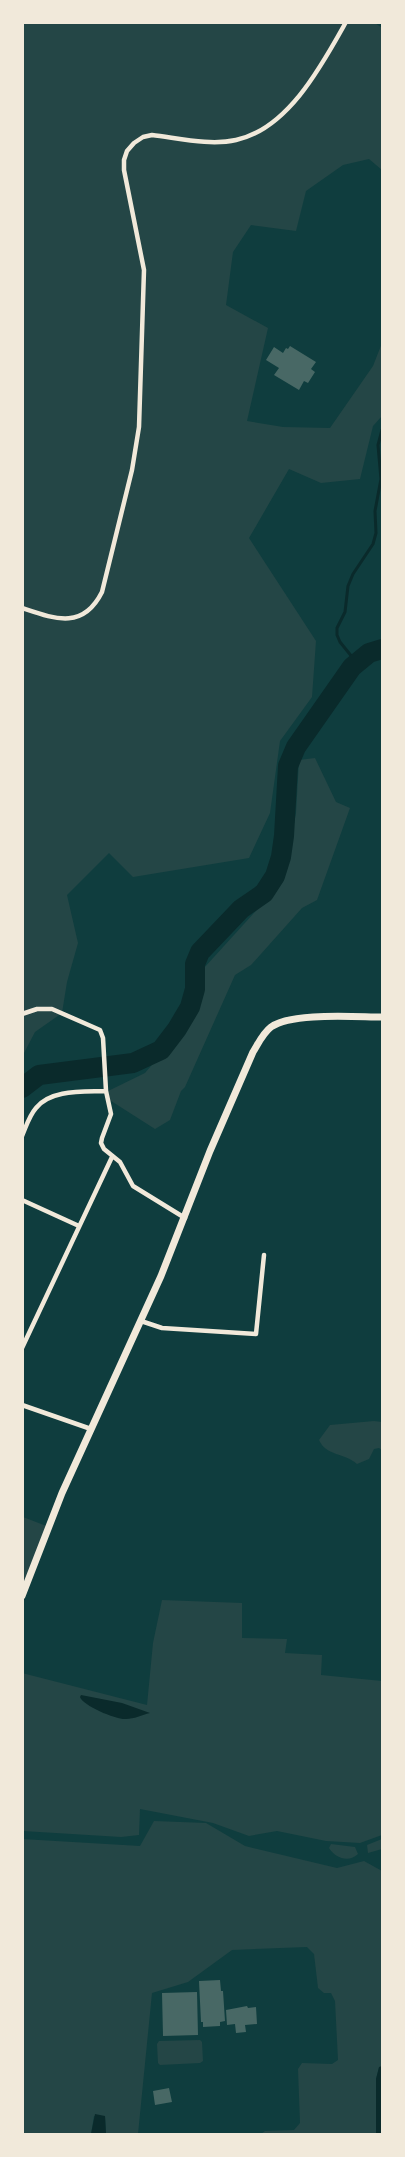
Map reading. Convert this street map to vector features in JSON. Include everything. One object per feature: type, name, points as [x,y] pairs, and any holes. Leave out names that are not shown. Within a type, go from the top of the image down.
[{"type":"main road","points":[[22,1596],[62,1493],[140,1321],[185,1218],[210,1151],[253,1052],[262,1037],[272,1027],[286,1020],[308,1017],[382,1017]]},
{"type":"street","points":[[22,608],[53,618],[63,619],[81,615],[94,606],[102,592],[132,470],[139,426],[144,270],[124,170],[127,151],[143,137],[152,135],[220,142],[252,136],[268,127],[317,74],[346,22]]},
{"type":"street","points":[[22,1014],[37,1008],[52,1009],[100,1030],[103,1038],[106,1092],[111,1114],[101,1143],[104,1149],[124,1167],[133,1186],[185,1218]]},
{"type":"street","points":[[22,1136],[36,1108],[43,1102],[72,1092],[106,1092]]},
{"type":"street","points":[[22,1348],[112,1157]]},
{"type":"street","points":[[22,1200],[79,1226]]},
{"type":"street","points":[[140,1321],[162,1328],[256,1334],[264,1255]]},
{"type":"street","points":[[22,1405],[91,1429]]},
{"type":"shaded area","points":[[23,23],[375,23],[382,28],[382,170],[369,159],[343,165],[306,191],[296,231],[251,225],[233,252],[226,305],[268,328],[247,421],[283,427],[330,428],[373,366],[382,343],[382,416],[373,426],[360,479],[321,483],[289,469],[249,538],[316,641],[312,697],[280,741],[270,813],[249,858],[133,877],[109,853],[67,895],[78,943],[67,982],[62,1013],[35,1032],[23,1055]]},
{"type":"shaded area","points":[[315,758],[336,802],[350,808],[317,900],[302,908],[251,965],[235,975],[185,1087],[181,1091],[170,1120],[155,1129],[108,1099],[106,1092],[145,1073],[179,1033],[196,998],[198,980],[204,968],[283,881],[296,813],[299,760]]},
{"type":"shaded area","points":[[382,1422],[382,1450],[379,1448],[374,1449],[369,1459],[357,1464],[326,1449],[319,1440],[330,1425]]},
{"type":"shaded area","points":[[23,1517],[49,1527],[23,1596]]},
{"type":"shaded area","points":[[162,1600],[242,1603],[242,1638],[287,1639],[285,1653],[322,1655],[321,1675],[382,1681],[382,1835],[360,1843],[326,1841],[277,1831],[249,1836],[213,1823],[140,1809],[139,1835],[121,1837],[23,1831],[22,1673],[147,1705],[153,1643]]},
{"type":"shaded area","points":[[81,1695],[122,1703],[150,1713],[135,1718],[122,1719],[101,1712],[87,1704],[82,1701]]},
{"type":"shaded area","points":[[154,1821],[206,1823],[245,1846],[337,1868],[364,1861],[382,1871],[382,2066],[379,2068],[376,2079],[376,2134],[261,2134],[265,2131],[294,2130],[300,2123],[298,2069],[302,2063],[332,2064],[338,2060],[335,2001],[331,1993],[324,1993],[318,1988],[314,1954],[307,1947],[232,1950],[188,1982],[152,1993],[138,2134],[106,2134],[105,2116],[94,2116],[91,2134],[23,2134],[22,1839],[140,1846]]},
{"type":"shaded area","points":[[382,1839],[382,1849],[368,1853],[367,1845]]},
{"type":"shaded area","points":[[331,1844],[355,1847],[358,1854],[346,1859],[338,1857],[329,1848]]},
{"type":"shaded area","points":[[200,2040],[202,2042],[203,2061],[200,2063],[160,2065],[158,2063],[157,2044],[159,2041]]},
{"type":"shaded area","points":[[382,2066],[382,2134],[376,2134],[376,2079],[379,2067]]},
{"type":"shaded area","points":[[95,2114],[105,2116],[106,2134],[91,2134]]},
{"type":"building","points":[[290,346],[316,362],[311,369],[315,372],[308,383],[304,381],[299,390],[274,375],[279,368],[266,360],[274,347],[283,353]]},
{"type":"building","points":[[220,1980],[221,1991],[223,1991],[225,2021],[220,2022],[220,2026],[203,2027],[203,2022],[201,2022],[199,1981]]},
{"type":"building","points":[[197,1992],[198,2035],[163,2036],[162,1993]]},
{"type":"building","points":[[247,2006],[248,2008],[256,2007],[257,2024],[245,2025],[246,2032],[236,2033],[235,2024],[227,2025],[226,2010]]},
{"type":"building","points":[[169,2088],[172,2102],[155,2105],[153,2091]]},
{"type":"waterway","points":[[357,663],[340,642],[337,628],[345,612],[348,586],[353,574],[373,544],[376,533],[375,511],[381,479],[378,445],[382,430]]},
{"type":"waterway","points":[[22,1088],[39,1075],[133,1063],[161,1050],[177,1029],[190,1007],[195,989],[195,964],[200,952],[241,909],[264,893],[275,876],[281,857],[284,836],[288,766],[296,747],[352,667],[369,653],[382,649]]}]
